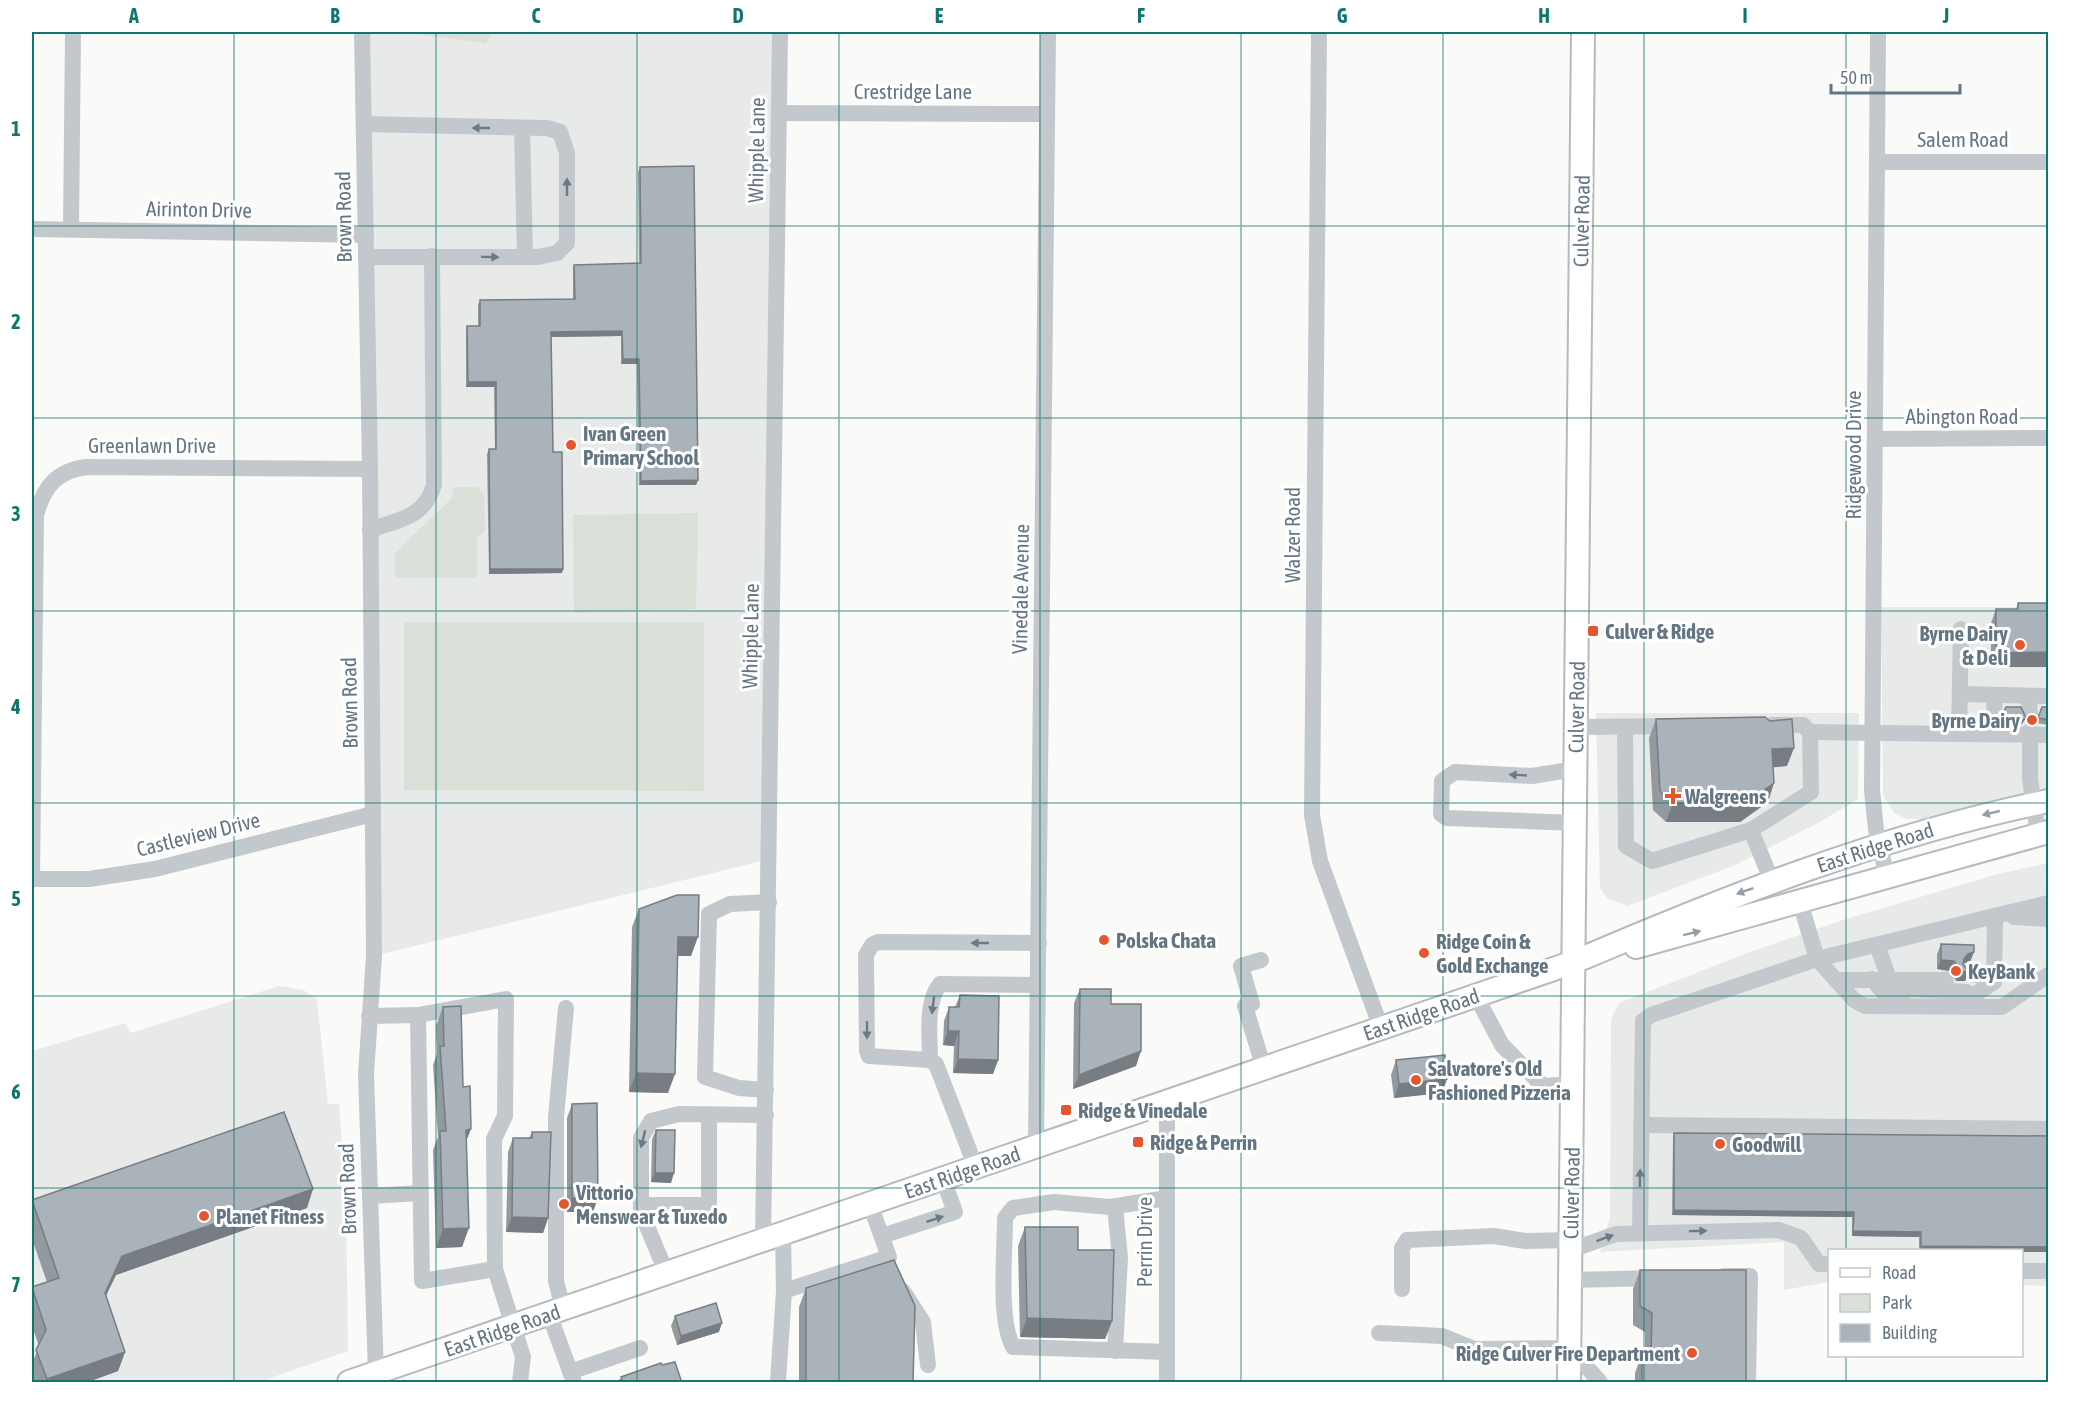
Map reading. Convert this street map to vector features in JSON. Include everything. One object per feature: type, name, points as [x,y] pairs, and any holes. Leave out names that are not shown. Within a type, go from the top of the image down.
[{"type":"main road","name":"Culver Road","points":[[1569,1383],[1582,32]]},
{"type":"main road","name":"East Ridge Road","points":[[349,1383],[378,1378],[556,1312],[1574,962],[1719,900],[1879,843],[2041,802]]},
{"type":"main road","name":"East Ridge Road","points":[[1574,962],[1704,930],[2044,833]]},
{"type":"street","points":[[71,229],[73,32]]},
{"type":"street","name":"Brown Road","points":[[362,32],[370,469],[374,956],[366,1074],[378,1378]]},
{"type":"street","name":"Whipple Lane","points":[[778,1383],[784,1291],[773,1237],[766,1090],[780,32]]},
{"type":"street","name":"Vinedale Avenue","points":[[1036,1147],[1048,32]]},
{"type":"street","name":"Walzer Road","points":[[1319,32],[1312,815],[1320,861],[1381,1028]]},
{"type":"street","name":"Ridgewood Drive","points":[[1878,32],[1873,805],[1887,877]]},
{"type":"street","name":"Crestridge Lane","points":[[779,113],[1047,114]]},
{"type":"street","points":[[364,124],[547,128],[560,132],[567,153],[567,243],[557,253],[538,258],[366,256]]},
{"type":"street","points":[[522,128],[525,257]]},
{"type":"street","name":"Salem Road","points":[[1877,162],[2049,162]]},
{"type":"street","name":"Airinton Drive","points":[[32,229],[366,235]]},
{"type":"street","points":[[370,530],[417,513],[429,501],[434,485],[432,256]]},
{"type":"street","name":"Abington Road","points":[[1876,439],[2049,438]]},
{"type":"street","name":"Greenlawn Drive","points":[[32,879],[36,515],[49,484],[72,469],[86,467],[370,469]]},
{"type":"street","points":[[1959,734],[1961,629]]},
{"type":"street","points":[[1960,694],[1995,695],[2032,718]]},
{"type":"street","points":[[1994,725],[1995,695]]},
{"type":"street","points":[[1810,732],[1959,734],[2032,718]]},
{"type":"street","points":[[2032,718],[2030,779],[2041,802],[2044,833]]},
{"type":"street","points":[[1625,727],[1626,846],[1652,861],[1751,830],[1811,792],[1810,732],[1803,725],[1755,725]]},
{"type":"street","points":[[1576,727],[1696,726]]},
{"type":"street","points":[[1575,769],[1532,776],[1455,772],[1442,781],[1441,808],[1441,814],[1447,818],[1575,823]]},
{"type":"street","name":"Castleview Drive","points":[[32,879],[89,879],[155,869],[373,814]]},
{"type":"street","points":[[1751,830],[1772,882]]},
{"type":"street","points":[[766,1090],[739,1088],[705,1077],[705,1065],[709,914],[730,904],[769,902]]},
{"type":"street","points":[[1800,902],[1817,959],[1854,1000],[1865,1006],[2002,1007],[2049,975]]},
{"type":"street","points":[[1640,1232],[1643,1021],[1651,1015],[1817,959],[2049,903]]},
{"type":"street","points":[[1995,916],[2049,919]]},
{"type":"street","points":[[1994,982],[1995,916]]},
{"type":"street","points":[[930,1060],[869,1056],[867,1051],[866,955],[872,945],[878,942],[1039,943]]},
{"type":"street","points":[[1877,945],[1891,1001],[1963,1002],[1994,982]]},
{"type":"street","points":[[1262,960],[1241,966],[1252,1004],[1245,1006],[1264,1069]]},
{"type":"street","points":[[1836,980],[1944,976]]},
{"type":"street","points":[[1970,976],[1994,982]]},
{"type":"street","points":[[1887,978],[1966,992],[1994,982]]},
{"type":"street","points":[[976,1168],[941,1073],[930,1060],[932,1003],[935,991],[940,984],[1038,985]]},
{"type":"street","points":[[1476,996],[1502,1045],[1543,1086],[1572,1084]]},
{"type":"street","points":[[369,1016],[418,1015],[506,999],[506,1116],[494,1139],[495,1269],[523,1357],[520,1383]]},
{"type":"street","points":[[566,1008],[556,1129],[556,1312],[572,1377],[640,1348]]},
{"type":"street","points":[[418,1015],[422,1281],[495,1269]]},
{"type":"street","name":"Perrin Drive","points":[[1167,1102],[1167,1383]]},
{"type":"street","points":[[667,1274],[641,1212],[641,1138],[651,1121],[679,1114],[766,1115]]},
{"type":"street","points":[[641,1205],[709,1205],[709,1115]]},
{"type":"street","points":[[1641,1125],[2049,1129]]},
{"type":"street","points":[[882,1236],[955,1212],[943,1179]]},
{"type":"street","points":[[370,1196],[421,1193]]},
{"type":"street","points":[[1167,1198],[1115,1207],[1054,1202],[1013,1208],[1005,1218],[1006,1335],[1013,1347],[1167,1352]]},
{"type":"street","points":[[870,1204],[906,1299],[923,1322],[928,1365]]},
{"type":"street","points":[[1115,1207],[1120,1257],[1115,1351]]},
{"type":"street","points":[[1402,1289],[1401,1248],[1407,1240],[1494,1236],[1571,1245],[1616,1234],[1640,1232],[1779,1230],[1801,1238],[1819,1264],[1828,1264]]},
{"type":"street","points":[[784,1291],[893,1267]]},
{"type":"street","points":[[2023,1271],[2049,1272]]},
{"type":"street","points":[[1705,1277],[1750,1276],[1748,1383]]},
{"type":"street","points":[[1570,1280],[1672,1277]]},
{"type":"street","points":[[1379,1333],[1442,1335],[1474,1349],[1569,1348],[1600,1383]]},
{"type":"shaded area","name":"Ivan Green Primary School","points":[[361,32],[781,32],[770,859],[374,956]]},
{"type":"shaded area","points":[[1881,607],[2048,607],[2048,789],[1922,819],[1906,819],[1894,813],[1883,795]]},
{"type":"shaded area","points":[[1596,713],[1859,713],[1858,799],[1822,821],[1733,866],[1627,906],[1607,898],[1600,888]]},
{"type":"shaded area","points":[[2048,863],[2048,1286],[2023,1285],[2023,1249],[1828,1249],[1828,1282],[1784,1290],[1784,1242],[1600,1252],[1610,1217],[1611,1019],[1619,1003],[1747,953],[1843,920],[1994,875]]},
{"type":"shaded area","points":[[279,986],[303,990],[317,999],[328,1104],[339,1104],[346,1198],[348,1351],[259,1382],[32,1382],[32,1051],[125,1023],[131,1033]]},
{"type":"green space","points":[[414,32],[492,32],[486,43],[415,34]]},
{"type":"green space","points":[[454,487],[477,487],[484,494],[485,531],[477,537],[477,578],[395,578],[395,553],[452,498]]},
{"type":"green space","points":[[698,513],[696,609],[574,613],[573,515]]},
{"type":"green space","points":[[404,622],[704,622],[704,791],[404,790]]},
{"type":"building","name":"Ivan Green Primary School","points":[[694,166],[698,480],[641,481],[639,359],[623,359],[622,331],[551,332],[553,452],[562,452],[563,569],[490,569],[489,449],[496,449],[496,382],[468,382],[467,326],[480,326],[480,300],[575,299],[574,265],[641,263],[640,167]]},
{"type":"building","name":"Byrne Dairy & Deli","points":[[2018,603],[2049,603],[2049,652],[1996,653],[1996,609],[2018,609]]},
{"type":"building","points":[[2006,707],[2021,707],[2026,718],[1991,719],[2001,717]]},
{"type":"building","points":[[2042,707],[2049,707],[2049,720],[2038,718]]},
{"type":"building","name":"Walgreens","points":[[1765,717],[1770,721],[1792,719],[1794,748],[1772,749],[1774,783],[1746,803],[1673,803],[1660,791],[1656,719]]},
{"type":"building","points":[[677,895],[699,895],[698,937],[678,937],[675,1074],[636,1073],[639,909]]},
{"type":"building","points":[[1941,944],[1974,945],[1974,952],[1968,954],[1963,964],[1969,972],[1960,971],[1954,961],[1941,960]]},
{"type":"building","points":[[1080,989],[1111,989],[1111,1004],[1141,1004],[1141,1051],[1079,1075]]},
{"type":"building","points":[[960,995],[999,996],[998,1060],[958,1059],[959,1031],[948,1031],[949,1007],[959,1007]]},
{"type":"building","points":[[461,1006],[463,1087],[470,1086],[471,1129],[466,1130],[469,1228],[443,1229],[440,1131],[446,1131],[440,1046],[444,1046],[443,1007]]},
{"type":"building","points":[[1445,1055],[1447,1079],[1399,1084],[1396,1060]]},
{"type":"building","points":[[597,1103],[598,1198],[572,1198],[572,1104]]},
{"type":"building","points":[[284,1112],[313,1189],[122,1256],[105,1293],[125,1352],[47,1379],[36,1350],[46,1330],[32,1287],[59,1278],[32,1200]]},
{"type":"building","points":[[656,1130],[675,1130],[674,1173],[655,1173]]},
{"type":"building","points":[[532,1132],[551,1132],[548,1218],[512,1217],[513,1138],[532,1138]]},
{"type":"building","points":[[1674,1133],[2049,1136],[2049,1247],[1921,1246],[1921,1232],[1853,1231],[1854,1212],[1674,1210]]},
{"type":"building","points":[[1025,1227],[1078,1227],[1078,1250],[1114,1250],[1112,1321],[1027,1318]]},
{"type":"building","points":[[894,1260],[915,1306],[913,1383],[806,1383],[806,1288]]},
{"type":"building","name":"Ridge Culver Fire Department","points":[[1640,1270],[1746,1270],[1746,1383],[1642,1383],[1642,1354],[1651,1354],[1652,1313],[1640,1306]]},
{"type":"building","points":[[716,1303],[722,1323],[681,1336],[675,1316]]},
{"type":"building","points":[[675,1362],[682,1383],[615,1383],[622,1379],[621,1377],[661,1363],[662,1365]]},
{"type":"tunnel","points":[[1942,971],[1970,972]]},
{"type":"place","name":"Ivan Green Primary School","points":[[571,445]]},
{"type":"place","name":"Culver & Ridge","points":[[1593,631]]},
{"type":"place","name":"Byrne Dairy & Deli","points":[[2020,645]]},
{"type":"place","name":"Byrne Dairy","points":[[2032,720]]},
{"type":"place","name":"Walgreens","points":[[1673,796]]},
{"type":"place","name":"Polska Chata","points":[[1104,940]]},
{"type":"place","name":"Ridge Coin & Gold Exchange","points":[[1424,953]]},
{"type":"place","name":"KeyBank","points":[[1956,971]]},
{"type":"place","name":"Salvatore's Old Fashioned Pizzeria","points":[[1416,1080]]},
{"type":"place","name":"Ridge & Vinedale","points":[[1066,1110]]},
{"type":"place","name":"Ridge & Perrin","points":[[1138,1142]]},
{"type":"place","name":"Goodwill","points":[[1720,1144]]},
{"type":"place","name":"Vittorio Menswear & Tuxedo","points":[[564,1204]]},
{"type":"place","name":"Planet Fitness","points":[[204,1216]]},
{"type":"place","name":"Ridge Culver Fire Department","points":[[1692,1353]]}]
